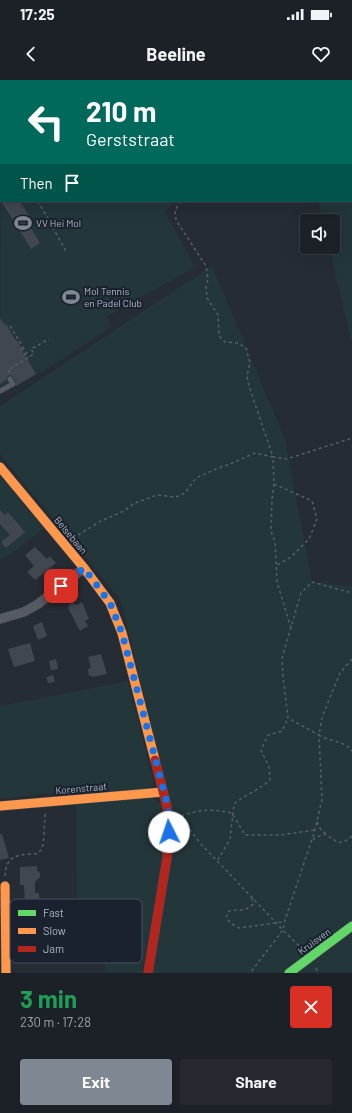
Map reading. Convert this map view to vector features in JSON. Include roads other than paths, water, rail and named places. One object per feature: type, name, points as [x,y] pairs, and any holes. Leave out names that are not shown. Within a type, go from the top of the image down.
[{"type":"street","name":"Belsebaan","points":[[0,467],[64,543],[110,603],[122,633],[168,807],[169,832],[167,858],[148,973]]},
{"type":"street","points":[[0,619],[24,612],[38,604],[84,568]]},
{"type":"street","name":"Korenstraat","points":[[0,806],[163,792]]},
{"type":"street","points":[[4,886],[6,973]]},
{"type":"street","name":"Kruisven","points":[[288,973],[352,926]]},
{"type":"lane","points":[[0,392],[13,384],[11,378]]},
{"type":"place","name":"VV Hei Mol","points":[[23,223]]},
{"type":"place","name":"Mol Tennis en Padel Club","points":[[71,297]]}]
